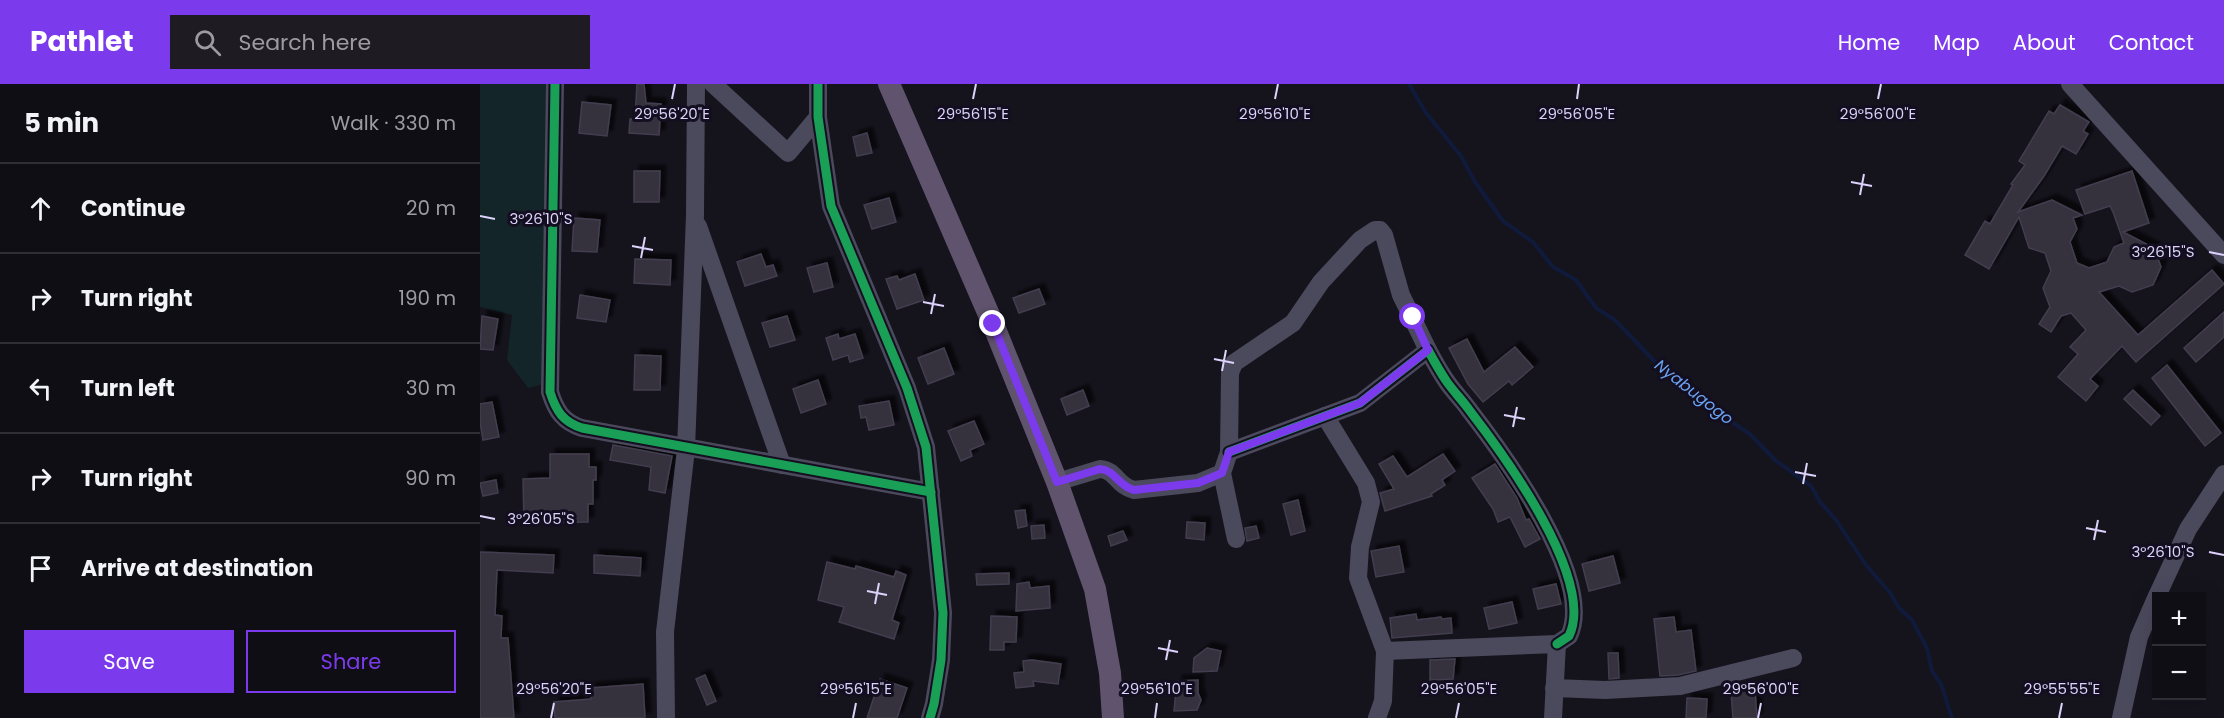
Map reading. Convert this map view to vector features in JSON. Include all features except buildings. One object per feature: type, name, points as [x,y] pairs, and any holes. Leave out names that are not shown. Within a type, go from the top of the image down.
[{"type":"main road","points":[[889,84],[1057,482],[1095,589],[1110,673],[1113,718]]},
{"type":"street","points":[[555,84],[550,392],[561,416],[570,424],[582,428],[686,449],[931,492]]},
{"type":"street","points":[[666,718],[665,632],[686,449],[695,215],[696,84]]},
{"type":"street","points":[[713,84],[788,153],[818,117]]},
{"type":"street","points":[[818,84],[818,117],[831,206],[907,388],[926,447],[943,613],[940,660],[930,718]]},
{"type":"street","points":[[2070,84],[2224,255]]},
{"type":"street","points":[[695,215],[782,465]]},
{"type":"street","points":[[1236,539],[1222,473],[1229,452],[1230,373],[1234,363],[1293,323],[1321,282],[1360,240],[1374,230],[1380,230],[1384,235],[1401,295],[1428,350],[1447,382],[1472,412],[1526,492],[1554,540],[1568,576],[1575,608],[1569,636],[1557,644],[1385,651]]},
{"type":"street","points":[[1229,452],[1360,403],[1428,350]]},
{"type":"street","points":[[1325,416],[1366,483],[1371,502],[1360,547],[1358,578],[1385,651],[1383,701],[1377,718]]},
{"type":"street","points":[[1057,482],[1100,469],[1112,473],[1125,487],[1134,490],[1198,483],[1222,473]]},
{"type":"street","points":[[2159,592],[2188,529],[2224,474]]},
{"type":"street","points":[[2121,718],[2139,637],[2152,608]]},
{"type":"street","points":[[1553,718],[1557,644]]},
{"type":"street","points":[[1554,688],[1605,690],[1680,686],[1793,658]]},
{"type":"shaded area","points":[[480,84],[549,84],[544,384],[528,388],[507,360],[512,315],[480,307]]},
{"type":"waterway","name":"Nyabugogo","points":[[1409,84],[1426,113],[1461,156],[1475,182],[1503,221],[1533,242],[1553,267],[1576,280],[1596,308],[1615,320],[1661,368],[1704,397],[1709,407],[1750,434],[1775,460],[1811,486],[1866,565],[1891,594],[1899,608],[1912,620],[1927,648],[1932,671],[1941,684],[1952,718]]},
{"type":"cycle path","points":[[555,84],[550,392],[561,415],[570,423],[582,428],[931,492]]},
{"type":"cycle path","points":[[818,84],[818,117],[831,206],[907,388],[926,447],[943,613],[941,660],[930,718]]},
{"type":"cycle path","points":[[1229,452],[1360,403],[1428,350],[1447,382],[1504,457],[1542,519],[1559,552],[1570,583],[1574,612],[1569,636],[1557,644]]},
{"type":"route","points":[[993,324],[1057,482],[1100,469],[1112,473],[1118,482],[1134,490],[1198,483],[1222,473],[1229,452],[1360,403],[1428,350],[1413,317]]}]
